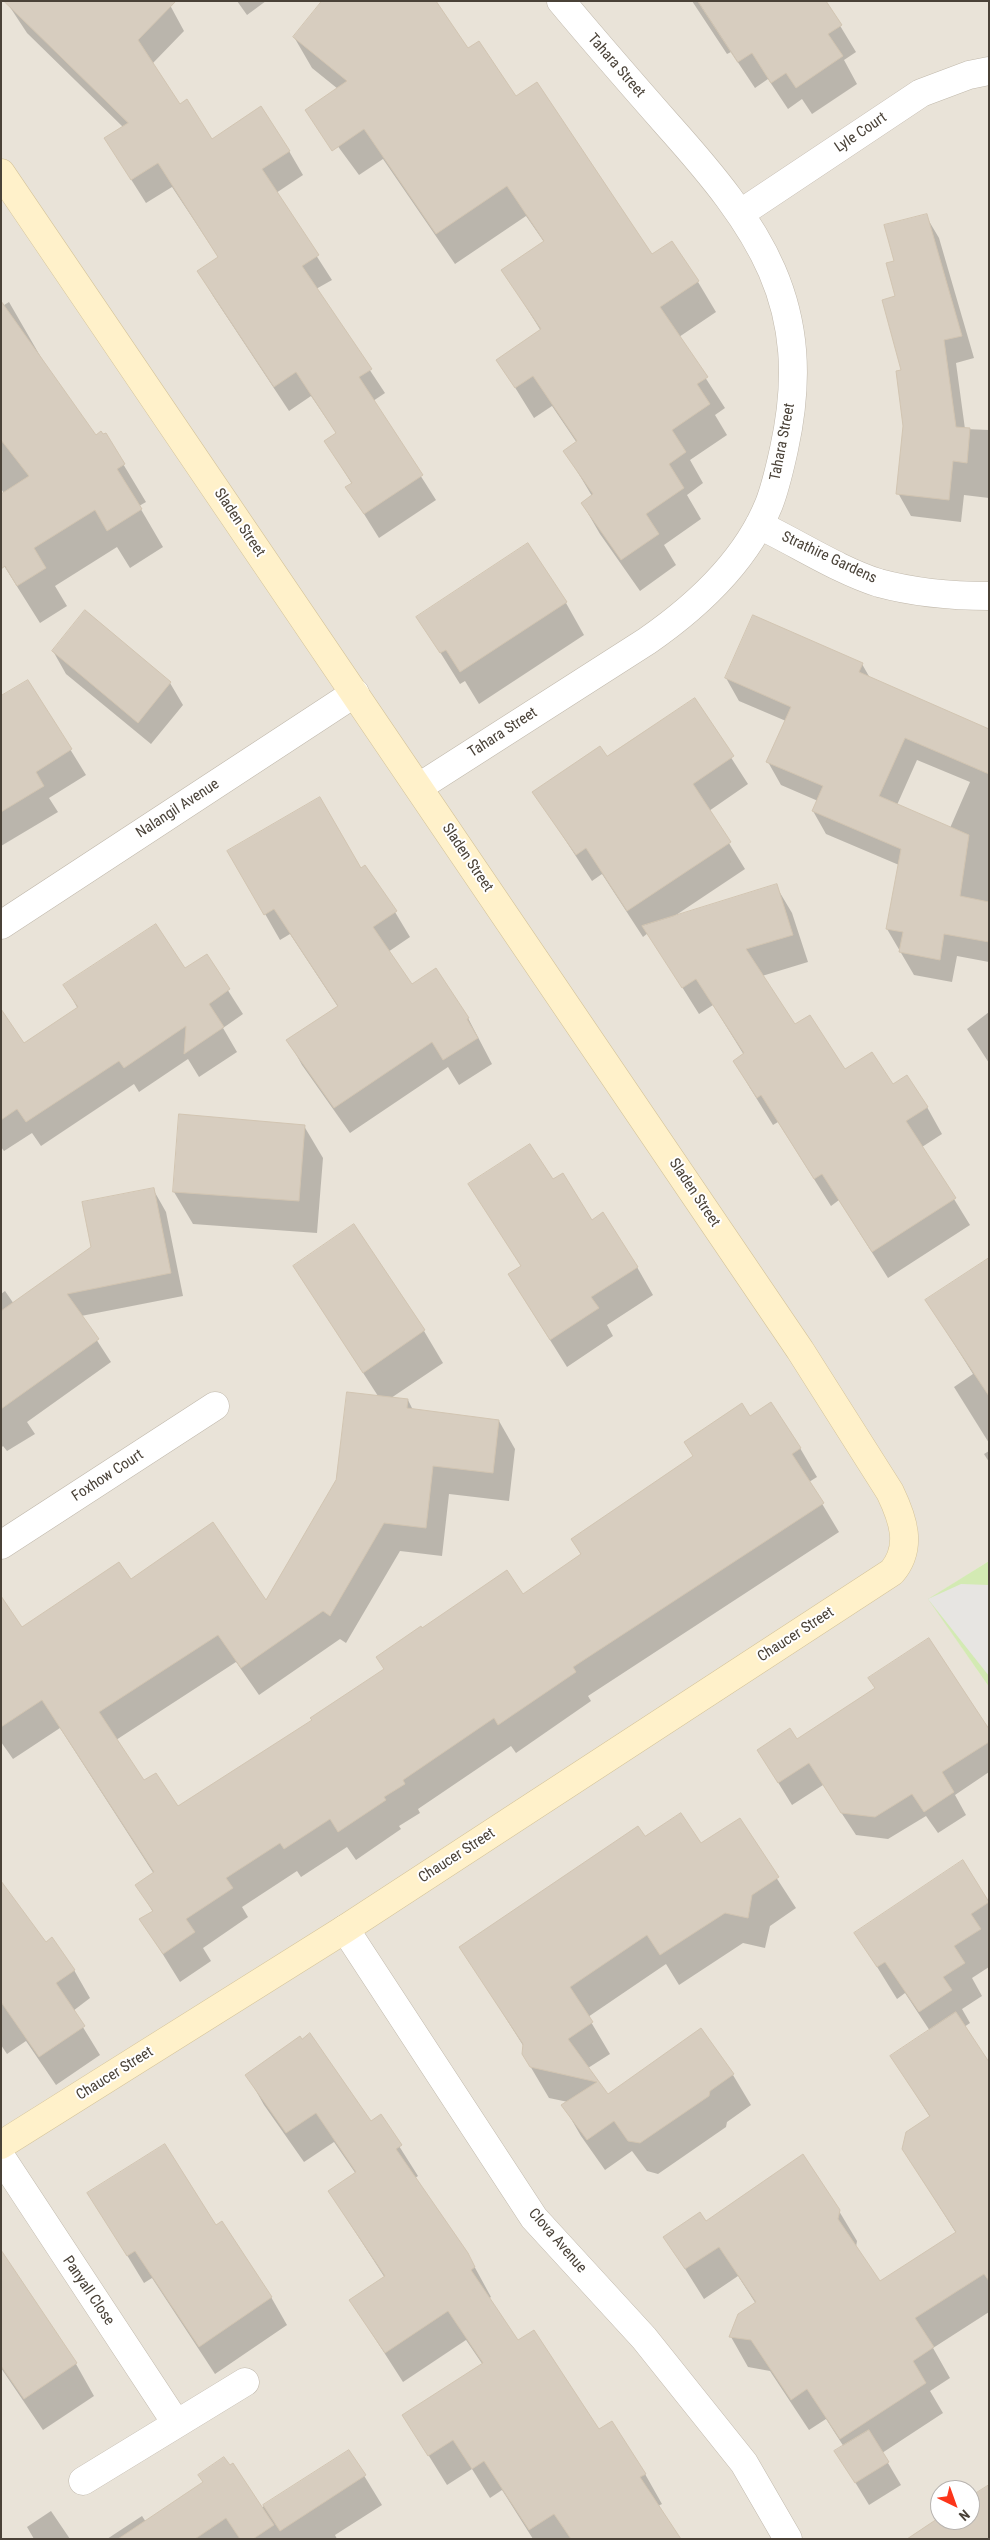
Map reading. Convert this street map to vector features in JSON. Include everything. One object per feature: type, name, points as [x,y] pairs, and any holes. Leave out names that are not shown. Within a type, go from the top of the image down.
[{"type":"street","name":"Tahara Street","points":[[419,786],[647,641],[683,615],[732,564],[759,524],[776,484],[788,430],[793,378],[790,327],[784,298],[766,254],[741,213],[708,170],[561,1]]},
{"type":"street","name":"Lyle Court","points":[[741,213],[921,93],[968,75],[989,71]]},
{"type":"street","name":"Sladen Street","points":[[1,173],[419,786],[794,1342],[890,1492],[903,1524],[902,1555]]},
{"type":"street","name":"Strathire Gardens","points":[[759,524],[854,573],[878,582],[932,594],[989,596]]},
{"type":"street","name":"Nalangil Avenue","points":[[1,925],[355,693]]},
{"type":"street","name":"Foxhow Court","points":[[1,1546],[214,1406]]},
{"type":"street","name":"Chaucer Street","points":[[1,2145],[345,1929],[892,1572],[902,1555]]},
{"type":"street","name":"Clova Avenue","points":[[345,1929],[534,2218],[644,2338],[744,2463],[788,2539]]},
{"type":"street","name":"Panyall Close","points":[[1,2157],[176,2424]]},
{"type":"street","points":[[83,2481],[245,2382]]},
{"type":"shaded area","points":[[1,1],[989,1],[989,1561],[929,1599],[989,1687],[989,2539],[1,2539]]},
{"type":"shaded area","points":[[961,1584],[989,1585],[989,1676],[928,1599]]},
{"type":"green space","points":[[989,1561],[989,1687],[928,1599]]},
{"type":"building","points":[[4,1],[176,1],[138,40],[180,104],[187,99],[212,139],[261,106],[290,151],[262,169],[319,255],[302,266],[372,369],[359,377],[423,475],[364,514],[345,487],[352,483],[324,441],[336,433],[296,372],[274,387],[197,271],[218,257],[158,163],[131,180],[104,138],[128,123]]},
{"type":"building","points":[[322,1],[436,1],[468,48],[479,41],[516,96],[537,82],[652,254],[672,241],[699,281],[660,307],[708,377],[697,384],[710,404],[672,430],[686,452],[669,464],[684,488],[646,514],[659,534],[621,560],[581,503],[593,494],[563,451],[577,441],[533,376],[515,388],[496,360],[541,329],[501,270],[544,241],[507,186],[436,234],[364,129],[332,151],[305,110],[347,81],[293,37]]},
{"type":"building","points":[[698,1],[826,1],[842,25],[828,34],[843,56],[796,88],[786,73],[771,83],[752,53],[738,62]]},
{"type":"building","points":[[927,214],[962,336],[944,340],[956,427],[970,428],[967,463],[953,461],[949,500],[896,494],[903,426],[896,371],[901,370],[882,300],[895,296],[886,263],[894,261],[884,225]]},
{"type":"building","points":[[1,301],[96,435],[101,431],[103,434],[106,433],[125,464],[117,469],[142,509],[107,531],[95,510],[34,548],[46,568],[17,586],[5,566],[1,569],[1,494],[29,476],[1,440]]},
{"type":"building","points":[[528,543],[567,602],[460,672],[446,650],[440,653],[416,617]]},
{"type":"building","points":[[85,610],[171,682],[138,723],[52,651]]},
{"type":"building","points":[[753,615],[863,663],[859,672],[989,729],[989,774],[905,738],[879,796],[969,835],[960,896],[989,902],[989,942],[944,934],[940,960],[899,952],[903,932],[886,929],[901,849],[812,811],[823,786],[766,762],[791,707],[725,678]]},
{"type":"building","points":[[28,680],[72,749],[36,772],[44,786],[1,812],[1,696]]},
{"type":"building","points":[[695,698],[734,756],[693,784],[731,842],[627,911],[586,848],[576,855],[532,792],[600,746],[607,756]]},
{"type":"building","points":[[320,797],[361,868],[365,865],[397,911],[373,927],[412,984],[436,968],[469,1018],[467,1019],[478,1038],[443,1060],[432,1042],[334,1108],[286,1040],[338,1006],[274,909],[264,915],[227,851]]},
{"type":"building","points":[[777,884],[793,935],[746,949],[795,1024],[810,1015],[845,1069],[872,1052],[893,1084],[907,1075],[928,1107],[906,1121],[956,1198],[872,1252],[822,1174],[814,1179],[761,1095],[757,1098],[733,1061],[744,1053],[696,979],[682,988],[642,926]]},
{"type":"building","points":[[156,924],[185,968],[207,954],[230,989],[209,1004],[224,1027],[184,1054],[186,1026],[124,1068],[119,1061],[26,1122],[17,1109],[1,1120],[1,1009],[24,1043],[78,1007],[63,985]]},
{"type":"building","points":[[179,1114],[305,1125],[299,1201],[173,1192]]},
{"type":"building","points":[[530,1144],[553,1179],[563,1173],[592,1220],[603,1212],[638,1267],[591,1297],[599,1308],[550,1340],[508,1274],[521,1266],[468,1184]]},
{"type":"building","points":[[154,1188],[171,1273],[67,1294],[99,1339],[1,1409],[1,1311],[91,1247],[82,1202]]},
{"type":"building","points":[[354,1224],[425,1330],[363,1373],[293,1266]]},
{"type":"building","points":[[989,1258],[989,1396],[925,1300]]},
{"type":"building","points":[[347,1392],[408,1399],[407,1408],[499,1420],[493,1473],[433,1466],[426,1528],[384,1523],[330,1616],[323,1611],[241,1668],[218,1635],[99,1712],[144,1780],[156,1773],[178,1806],[312,1720],[310,1718],[384,1669],[376,1657],[507,1570],[523,1594],[581,1554],[571,1539],[693,1456],[684,1442],[742,1403],[750,1416],[771,1402],[801,1448],[792,1454],[824,1503],[573,1667],[576,1672],[498,1725],[494,1718],[403,1780],[405,1784],[384,1797],[386,1800],[338,1832],[330,1819],[284,1849],[280,1843],[226,1878],[233,1888],[186,1919],[195,1932],[163,1954],[139,1919],[153,1911],[135,1885],[154,1872],[42,1700],[1,1727],[1,1596],[22,1627],[119,1562],[131,1579],[213,1522],[266,1600],[336,1480]]},
{"type":"building","points":[[929,1638],[989,1729],[989,1742],[942,1772],[954,1792],[924,1812],[912,1794],[875,1817],[841,1813],[809,1763],[778,1783],[757,1750],[790,1728],[797,1739],[875,1688],[868,1678]]},
{"type":"building","points":[[681,1813],[701,1843],[740,1818],[779,1877],[752,1895],[748,1918],[725,1913],[660,1955],[647,1935],[570,1987],[593,2022],[568,2039],[608,2094],[701,2028],[734,2074],[710,2091],[709,2096],[640,2143],[628,2141],[614,2121],[587,2140],[561,2105],[597,2082],[530,2067],[522,2054],[523,2044],[459,1947],[638,1826],[645,1836]]},
{"type":"building","points":[[963,1860],[989,1902],[971,1914],[981,1929],[954,1946],[965,1963],[943,1977],[952,1990],[919,2012],[885,1962],[877,1967],[854,1933]]},
{"type":"building","points":[[1,1881],[46,1942],[52,1937],[75,1970],[56,1983],[85,2026],[39,2057],[1,2002]]},
{"type":"building","points":[[956,2012],[989,2062],[989,2281],[984,2274],[915,2318],[934,2347],[913,2361],[926,2383],[840,2439],[807,2389],[791,2400],[751,2340],[729,2337],[738,2314],[756,2302],[719,2247],[685,2269],[663,2237],[700,2212],[706,2221],[803,2154],[840,2210],[838,2219],[880,2281],[956,2232],[902,2149],[906,2132],[930,2116],[890,2056]]},
{"type":"building","points":[[310,2033],[371,2121],[381,2114],[402,2145],[396,2149],[468,2253],[475,2267],[471,2270],[518,2340],[534,2330],[599,2429],[612,2421],[646,2474],[640,2477],[681,2539],[571,2539],[554,2514],[529,2530],[484,2461],[472,2469],[453,2440],[428,2456],[402,2415],[483,2363],[448,2311],[385,2353],[349,2300],[385,2276],[328,2191],[356,2172],[316,2113],[286,2133],[245,2075],[300,2036],[302,2039]]},
{"type":"building","points":[[165,2144],[216,2225],[222,2221],[272,2297],[199,2347],[135,2251],[127,2256],[87,2193]]},
{"type":"building","points":[[1,2250],[77,2363],[24,2399],[1,2366]]},
{"type":"building","points":[[869,2430],[889,2462],[855,2483],[834,2451]]},
{"type":"building","points":[[349,2450],[366,2475],[280,2531],[263,2505]]},
{"type":"building","points":[[224,2457],[230,2465],[233,2463],[274,2525],[253,2539],[240,2539],[226,2518],[195,2539],[118,2539],[203,2482],[198,2475]]},
{"type":"building","points":[[989,2485],[989,2539],[907,2539],[930,2524],[930,2530],[980,2530],[980,2491]]}]
